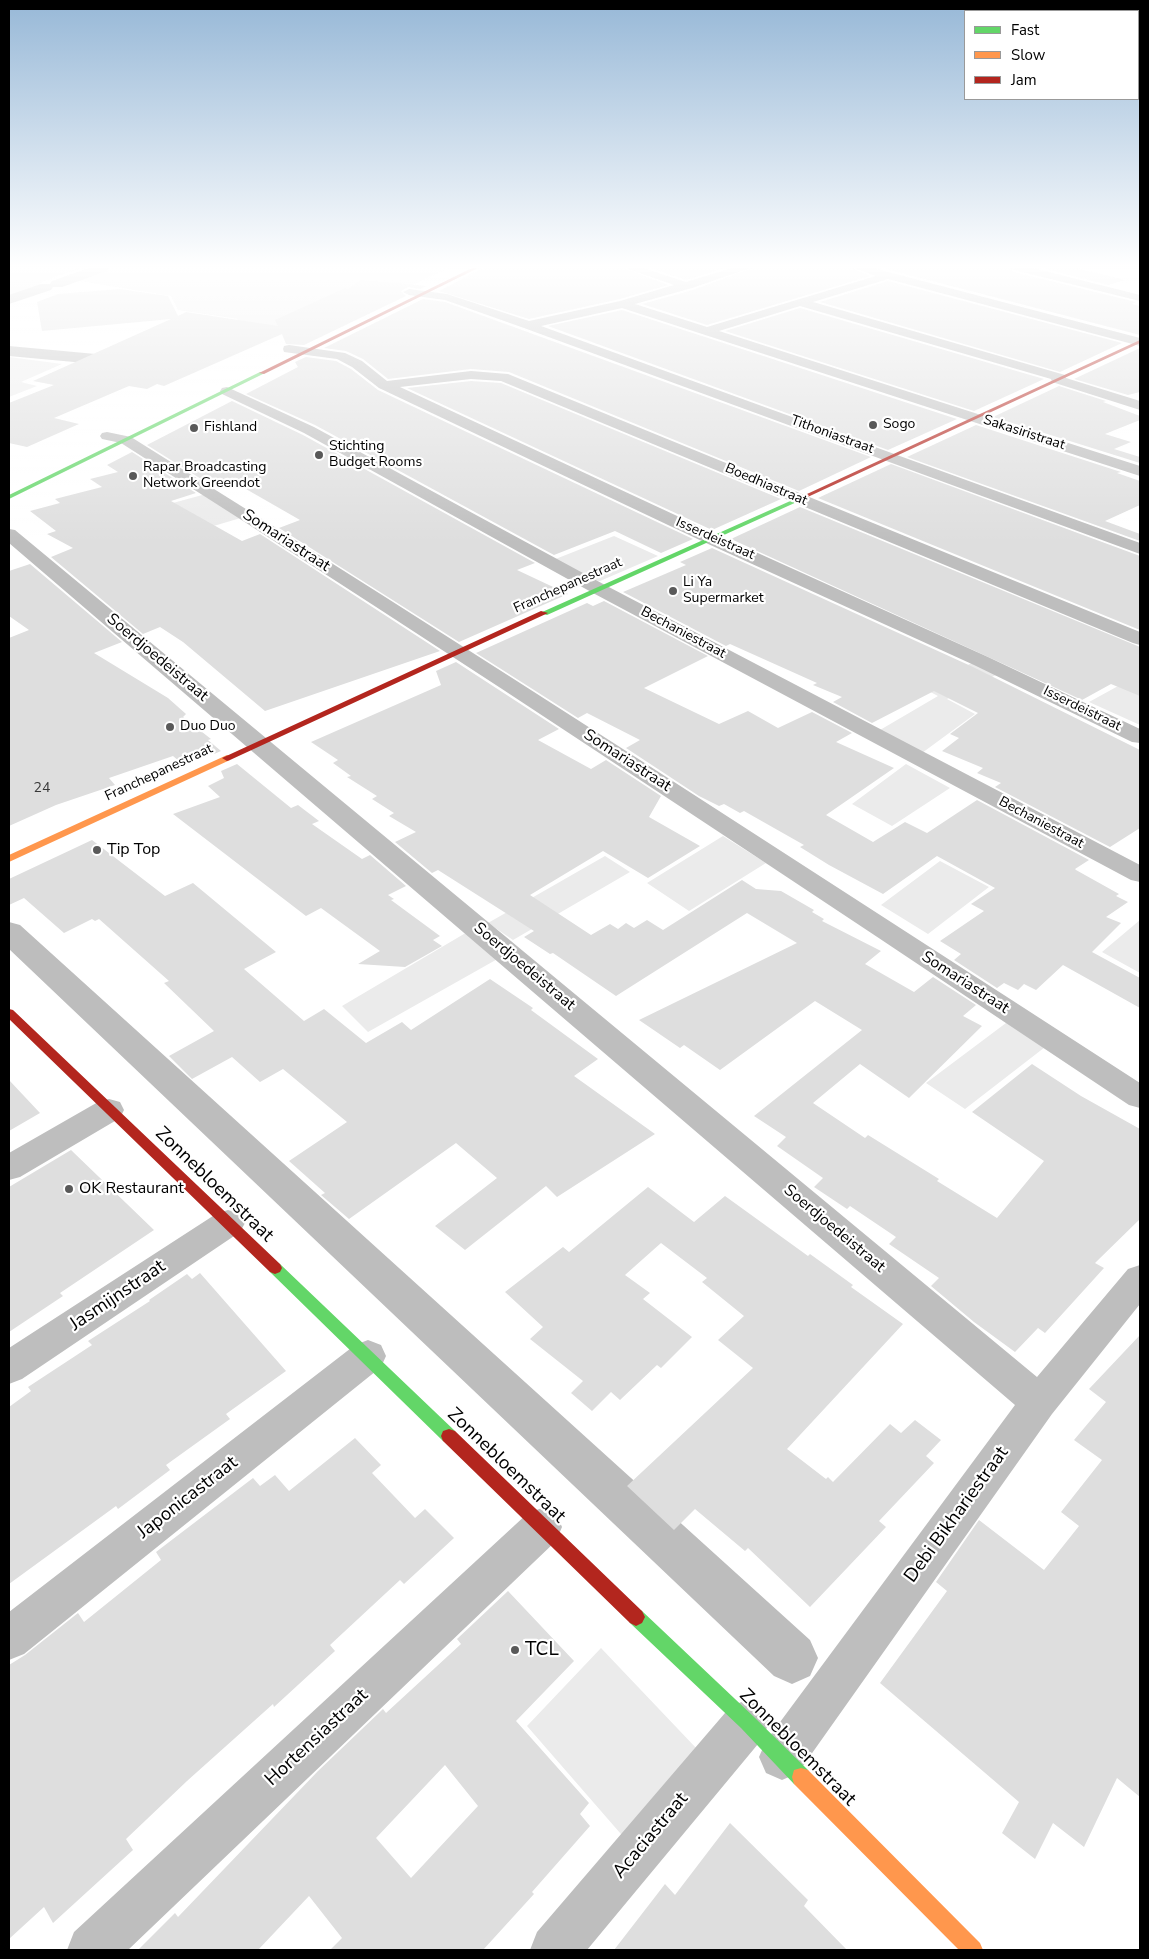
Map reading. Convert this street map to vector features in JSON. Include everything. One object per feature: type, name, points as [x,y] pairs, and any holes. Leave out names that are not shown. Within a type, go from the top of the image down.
[{"type":"street","points":[[9,497],[117,438],[271,359]]},
{"type":"street","points":[[67,456],[117,438],[227,391],[292,359]]},
{"type":"street","name":"Isserdeistraat","points":[[347,359],[357,364],[384,385],[712,539],[955,648],[1140,737]]},
{"type":"street","name":"Tithoniastraat","points":[[623,359],[1140,549]]},
{"type":"street","name":"Sakasiristraat","points":[[793,359],[1140,471]]},
{"type":"street","points":[[995,359],[1059,378],[1140,406]]},
{"type":"street","name":"Franchepanestraat","points":[[9,859],[459,651],[712,539],[1101,359]]},
{"type":"street","name":"Boedhiastraat","points":[[384,385],[471,375],[503,377],[1140,639]]},
{"type":"street","name":"Bechaniestraat","points":[[227,391],[309,430],[599,589],[1140,875]]},
{"type":"street","name":"Somariastraat","points":[[117,438],[459,651],[1140,1097]]},
{"type":"street","name":"Soerdjoedeistraat","points":[[9,534],[1039,1402]]},
{"type":"street","name":"Zonnebloemstraat","points":[[9,1013],[747,1722],[972,1950]]},
{"type":"street","points":[[9,1168],[109,1110]]},
{"type":"street","name":"Jasmijnstraat","points":[[9,1368],[228,1223]]},
{"type":"street","name":"Debi Bikhariestraat","points":[[782,1757],[1039,1402],[1140,1279]]},
{"type":"street","name":"Japonicastraat","points":[[9,1639],[368,1356]]},
{"type":"street","name":"Hortensiastraat","points":[[92,1950],[542,1527]]},
{"type":"street","name":"Acaciastraat","points":[[555,1950],[747,1722]]},
{"type":"shaded area","points":[[9,359],[27,359],[62,364],[21,382],[37,386],[9,397]]},
{"type":"shaded area","points":[[206,494],[244,517],[173,538],[136,513]]},
{"type":"shaded area","points":[[614,536],[658,556],[600,581],[589,580],[553,560]]},
{"type":"shaded area","points":[[972,663],[996,675],[947,699],[975,714],[922,753],[880,730],[938,696],[921,687]]},
{"type":"shaded area","points":[[1140,674],[1140,725],[1089,702]]},
{"type":"shaded area","points":[[906,764],[950,788],[892,826],[852,804]]},
{"type":"shaded area","points":[[723,836],[766,863],[689,911],[647,883]]},
{"type":"shaded area","points":[[605,856],[630,872],[513,940],[488,923]]},
{"type":"shaded area","points":[[940,861],[989,887],[928,934],[881,905]]},
{"type":"shaded area","points":[[1140,920],[1140,973],[1102,952]]},
{"type":"shaded area","points":[[469,931],[501,957],[368,1032],[342,1006]]},
{"type":"shaded area","points":[[1010,1020],[1049,1044],[965,1109],[926,1083]]},
{"type":"shaded area","points":[[601,1648],[697,1749],[627,1841],[527,1726]]},
{"type":"building","points":[[81,359],[224,359],[164,386],[157,384],[147,389],[129,386],[54,418],[79,424],[27,447],[9,443],[9,403],[54,385],[33,381]]},
{"type":"building","points":[[301,359],[336,361],[351,369],[378,390],[693,539],[661,553],[615,531],[554,555],[315,425],[246,394],[298,367],[295,362]]},
{"type":"building","points":[[364,359],[603,359],[871,457],[799,491],[509,372],[471,369],[388,379]]},
{"type":"building","points":[[640,359],[774,359],[957,419],[888,450]]},
{"type":"building","points":[[813,359],[977,359],[1044,379],[974,411]]},
{"type":"building","points":[[1017,359],[1087,359],[1060,372]]},
{"type":"building","points":[[1116,359],[1140,359],[1140,392],[1128,395],[1074,379]]},
{"type":"building","points":[[471,381],[501,383],[781,499],[712,530],[407,388]]},
{"type":"building","points":[[1059,386],[1106,401],[1103,402],[1140,416],[1140,420],[1105,434],[1131,442],[1114,449],[1140,457],[1140,463],[993,417]]},
{"type":"building","points":[[232,401],[303,435],[535,563],[517,570],[568,594],[459,642],[279,528],[300,520],[232,481],[214,487],[147,445]]},
{"type":"building","points":[[976,425],[1121,472],[1117,473],[1140,481],[1140,505],[1105,521],[1140,534],[1140,541],[907,457]]},
{"type":"building","points":[[132,452],[196,493],[171,501],[242,541],[260,534],[440,651],[265,711],[183,642],[160,627],[143,634],[51,557],[73,548],[47,534],[56,531],[30,511],[60,503],[55,499],[102,487],[90,479],[118,472],[107,465]]},
{"type":"building","points":[[891,464],[1140,556],[1140,630],[818,498]]},
{"type":"building","points":[[800,507],[1140,647],[1140,696],[1111,684],[1082,700],[731,539]]},
{"type":"building","points":[[712,548],[973,667],[1140,750],[1140,828],[1110,847],[995,787],[1001,783],[977,773],[983,768],[942,751],[959,738],[950,734],[978,713],[934,691],[872,723],[833,702],[842,697],[813,685],[817,683],[730,644],[726,646],[623,592],[686,565],[680,562]]},
{"type":"building","points":[[30,564],[122,642],[94,653],[168,698],[186,714],[183,717],[211,739],[208,740],[221,751],[214,754],[213,751],[180,762],[173,756],[109,778],[115,785],[56,805],[9,826],[9,638],[29,630],[9,616],[9,571]]},
{"type":"building","points":[[604,601],[708,656],[644,688],[719,724],[748,711],[778,728],[812,712],[852,733],[836,742],[894,768],[826,815],[873,842],[905,822],[927,833],[977,800],[1089,860],[1075,869],[1119,894],[1116,896],[1128,902],[1106,917],[1121,923],[1092,952],[1140,978],[1140,1008],[1063,965],[1036,990],[1024,984],[1018,990],[1004,983],[997,988],[954,960],[961,954],[940,941],[984,911],[971,904],[995,888],[937,856],[883,894],[829,865],[800,847],[804,845],[744,811],[740,813],[724,804],[719,806],[699,796],[626,748],[640,740],[587,713],[578,718],[476,653],[587,603],[593,606]]},
{"type":"building","points":[[456,662],[559,729],[538,740],[591,769],[606,760],[661,796],[649,817],[700,846],[648,878],[603,851],[530,895],[591,935],[610,924],[618,929],[626,923],[634,928],[647,920],[663,930],[742,880],[756,889],[781,891],[814,910],[812,912],[824,919],[822,921],[881,951],[865,964],[914,992],[933,977],[976,1005],[963,1016],[982,1026],[909,1098],[860,1064],[813,1103],[865,1138],[868,1135],[939,1179],[937,1181],[997,1218],[1044,1161],[972,1112],[1032,1064],[1081,1096],[1140,1129],[1140,1219],[1095,1263],[1104,1268],[1045,1333],[1038,1328],[1015,1352],[974,1322],[931,1286],[939,1278],[889,1244],[896,1237],[850,1206],[847,1209],[814,1187],[823,1178],[777,1146],[786,1137],[754,1116],[862,1030],[815,1001],[720,1070],[684,1045],[680,1048],[639,1020],[797,943],[747,913],[616,996],[553,953],[550,954],[524,937],[534,931],[438,870],[432,873],[395,842],[416,832],[389,816],[394,813],[372,799],[377,796],[347,777],[351,776],[333,763],[338,760],[311,742],[441,685],[436,671]]},
{"type":"building","points":[[237,764],[291,808],[298,805],[319,821],[312,824],[362,859],[370,855],[406,886],[388,895],[394,899],[391,900],[440,936],[433,940],[442,946],[405,967],[358,964],[380,951],[321,908],[306,916],[173,814],[220,797],[208,786],[224,778],[221,771]]},
{"type":"building","points":[[92,840],[165,896],[193,883],[276,952],[244,969],[304,1021],[324,1009],[366,1043],[402,1022],[411,1030],[490,979],[533,1008],[531,1010],[598,1059],[574,1076],[655,1134],[557,1197],[546,1186],[465,1250],[435,1226],[497,1178],[456,1143],[349,1219],[321,1195],[325,1193],[289,1161],[347,1122],[283,1069],[260,1082],[232,1057],[192,1079],[169,1056],[214,1031],[164,983],[169,981],[99,919],[95,921],[92,919],[64,933],[24,898],[9,905],[9,879]]},
{"type":"building","points":[[9,1080],[40,1113],[9,1131]]},
{"type":"building","points":[[71,1150],[154,1230],[60,1293],[63,1296],[9,1332],[9,1187]]},
{"type":"building","points":[[648,1187],[694,1222],[725,1196],[808,1256],[810,1254],[853,1285],[851,1287],[903,1324],[787,1449],[826,1479],[828,1477],[833,1482],[890,1424],[901,1433],[915,1420],[941,1440],[926,1456],[934,1463],[879,1521],[886,1527],[810,1607],[748,1548],[745,1551],[695,1509],[674,1530],[627,1486],[753,1368],[718,1340],[744,1316],[702,1282],[707,1278],[661,1243],[625,1275],[650,1293],[643,1299],[692,1337],[661,1368],[657,1365],[620,1400],[611,1392],[592,1411],[571,1393],[583,1381],[530,1339],[543,1327],[505,1292],[563,1247],[569,1252]]},
{"type":"building","points":[[200,1273],[286,1371],[226,1414],[230,1419],[166,1465],[170,1470],[118,1509],[116,1506],[9,1584],[9,1407],[31,1391],[28,1387],[92,1345],[88,1341],[150,1301],[187,1274],[192,1279]]},
{"type":"building","points":[[1140,1335],[1140,1797],[1117,1778],[1084,1847],[1053,1823],[1035,1859],[1002,1833],[1019,1802],[880,1683],[947,1591],[936,1582],[979,1520],[1044,1570],[1079,1526],[1061,1512],[1102,1460],[1074,1440],[1106,1402],[1089,1389]]},
{"type":"building","points":[[355,1438],[381,1465],[372,1473],[415,1518],[425,1509],[454,1538],[404,1584],[400,1580],[330,1645],[335,1651],[274,1707],[273,1704],[187,1781],[126,1839],[133,1850],[53,1923],[44,1907],[9,1939],[9,1665],[25,1655],[78,1613],[84,1622],[161,1560],[156,1552],[253,1478],[260,1486],[275,1475],[289,1491]]},
{"type":"building","points":[[508,1591],[574,1661],[516,1721],[589,1803],[580,1814],[590,1826],[532,1892],[534,1894],[483,1950],[330,1950],[342,1938],[309,1896],[258,1950],[138,1950],[175,1913],[178,1917],[318,1771],[383,1709],[386,1713],[461,1644],[457,1639]],"holes":[[[445,1765],[478,1806],[411,1878],[376,1838]]]},
{"type":"building","points":[[730,1823],[808,1900],[804,1906],[847,1950],[614,1950],[665,1884],[675,1895]]},
{"type":"waterway","points":[[100,359],[128,362]]},
{"type":"waterway","points":[[9,932],[792,1658]]},
{"type":"traffic: fast","points":[[9,497],[262,373]]},
{"type":"traffic: fast","points":[[544,613],[797,500]]},
{"type":"traffic: fast","points":[[275,1268],[449,1436]]},
{"type":"traffic: fast","points":[[636,1617],[747,1722],[801,1777]]},
{"type":"traffic: slow","points":[[9,859],[227,758]]},
{"type":"traffic: slow","points":[[801,1777],[973,1950]]},
{"type":"traffic: jam","points":[[262,373],[290,359]]},
{"type":"traffic: jam","points":[[797,500],[1100,359]]},
{"type":"traffic: jam","points":[[227,758],[544,613]]},
{"type":"traffic: jam","points":[[9,1013],[275,1268]]},
{"type":"traffic: jam","points":[[449,1436],[636,1617]]},
{"type":"place","name":"Sogo","points":[[873,425]]},
{"type":"place","name":"Fishland","points":[[194,428]]},
{"type":"place","name":"Stichting Budget Rooms","points":[[319,455]]},
{"type":"place","name":"Rapar Broadcasting Network Greendot","points":[[133,476]]},
{"type":"place","name":"Li Ya Supermarket","points":[[673,591]]},
{"type":"place","name":"Duo Duo","points":[[170,727]]},
{"type":"place","name":"Tip Top","points":[[97,850]]},
{"type":"place","name":"OK Restaurant","points":[[69,1189]]},
{"type":"place","name":"TCL","points":[[515,1650]]}]
